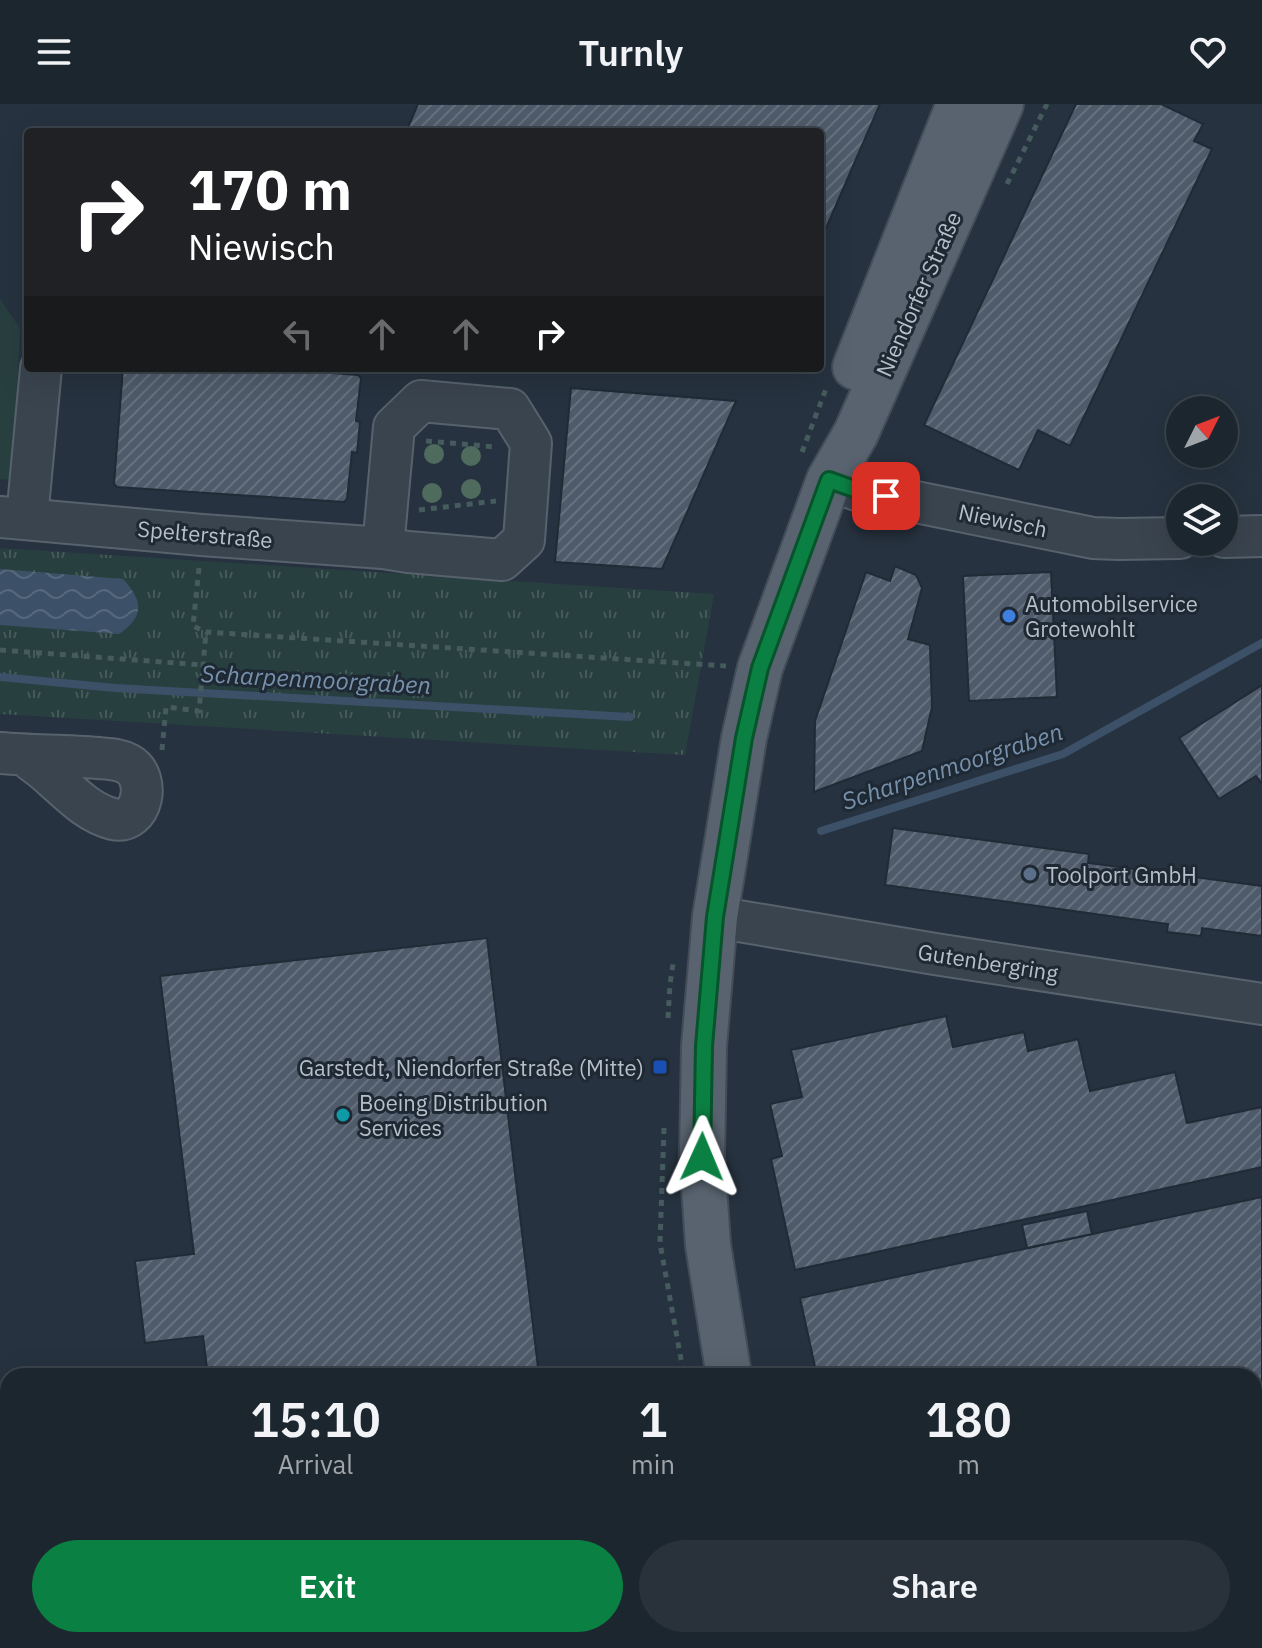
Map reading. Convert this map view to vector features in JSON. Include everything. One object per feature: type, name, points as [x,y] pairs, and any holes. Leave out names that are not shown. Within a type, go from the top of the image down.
[{"type":"main road","name":"Niendorfer Straße","points":[[829,480],[831,426],[959,104]]},
{"type":"main road","name":"Niendorfer Straße","points":[[728,1368],[708,1245],[702,1157],[704,1046],[715,917],[744,738],[760,668],[829,480],[856,433],[1001,104]]},
{"type":"street","name":"Spelterstraße","points":[[40,372],[13,518],[202,535],[384,530],[408,552],[502,560],[524,540],[531,450]]},
{"type":"street","points":[[384,530],[394,427],[421,401],[510,409],[531,443],[531,450]]},
{"type":"street","name":"Niewisch","points":[[829,480],[857,490],[1093,538],[1166,538]]},
{"type":"street","points":[[1238,537],[1262,536]]},
{"type":"street","name":"Gutenbergring","points":[[715,917],[1262,1004]]},
{"type":"path","points":[[393,439],[531,450]]},
{"type":"path","points":[[384,530],[527,498]]},
{"type":"path","points":[[202,535],[193,626],[206,632],[727,666]]},
{"type":"path","points":[[162,751],[166,707],[199,711],[206,632]]},
{"type":"path","points":[[0,650],[203,665]]},
{"type":"green space","points":[[0,299],[20,328],[13,480],[0,479]]},
{"type":"green space","points":[[0,548],[714,594],[685,755],[0,714]]},
{"type":"water","points":[[0,569],[123,579],[137,601],[137,614],[119,634],[0,625]]},
{"type":"building","points":[[418,104],[880,104],[824,233],[824,128],[408,128]]},
{"type":"building","points":[[1076,104],[1161,104],[1203,124],[1194,141],[1212,149],[1070,446],[1038,430],[1019,470],[924,425]]},
{"type":"building","points":[[123,372],[319,372],[358,375],[361,378],[356,421],[360,422],[357,453],[352,452],[347,499],[344,502],[117,487],[114,484]]},
{"type":"building","points":[[571,388],[736,401],[662,569],[555,562]]},
{"type":"building","points":[[895,566],[916,575],[922,588],[908,639],[930,645],[932,707],[922,751],[814,792],[815,721],[866,572],[890,581]]},
{"type":"building","points":[[1051,572],[1057,697],[969,701],[963,576]]},
{"type":"building","points":[[1262,685],[1262,784],[1256,776],[1219,799],[1179,738]]},
{"type":"building","name":"Toolport GmbH","points":[[893,828],[1089,854],[1088,863],[1262,886],[1262,936],[1202,928],[1201,936],[1167,932],[1168,924],[885,885]]},
{"type":"building","name":"Boeing Distribution Services","points":[[487,938],[538,1368],[207,1368],[203,1336],[145,1343],[135,1261],[194,1254],[160,976]]},
{"type":"building","points":[[946,1016],[953,1047],[1024,1032],[1028,1051],[1078,1039],[1090,1091],[1175,1072],[1187,1123],[1262,1107],[1262,1167],[795,1270],[771,1159],[782,1156],[770,1104],[802,1097],[791,1050]]},
{"type":"building","points":[[1262,1197],[1262,1368],[815,1368],[800,1298]]},
{"type":"building","points":[[1087,1211],[1092,1234],[1027,1248],[1022,1225]]},
{"type":"waterway","name":"Scharpenmoorgraben","points":[[821,831],[1063,754],[1262,643]]},
{"type":"waterway","name":"Scharpenmoorgraben","points":[[0,677],[115,688],[630,717]]},
{"type":"place","name":"Automobilservice Grotewohlt","points":[[1009,616]]},
{"type":"place","name":"Toolport GmbH","points":[[1030,874]]},
{"type":"place","name":"Garstedt, Niendorfer Straße (Mitte)","points":[[660,1067]]},
{"type":"place","name":"Boeing Distribution Services","points":[[343,1115]]},
{"type":"route","points":[[702,1157],[704,1046],[715,917],[744,738],[760,668],[829,480],[886,496]]}]
